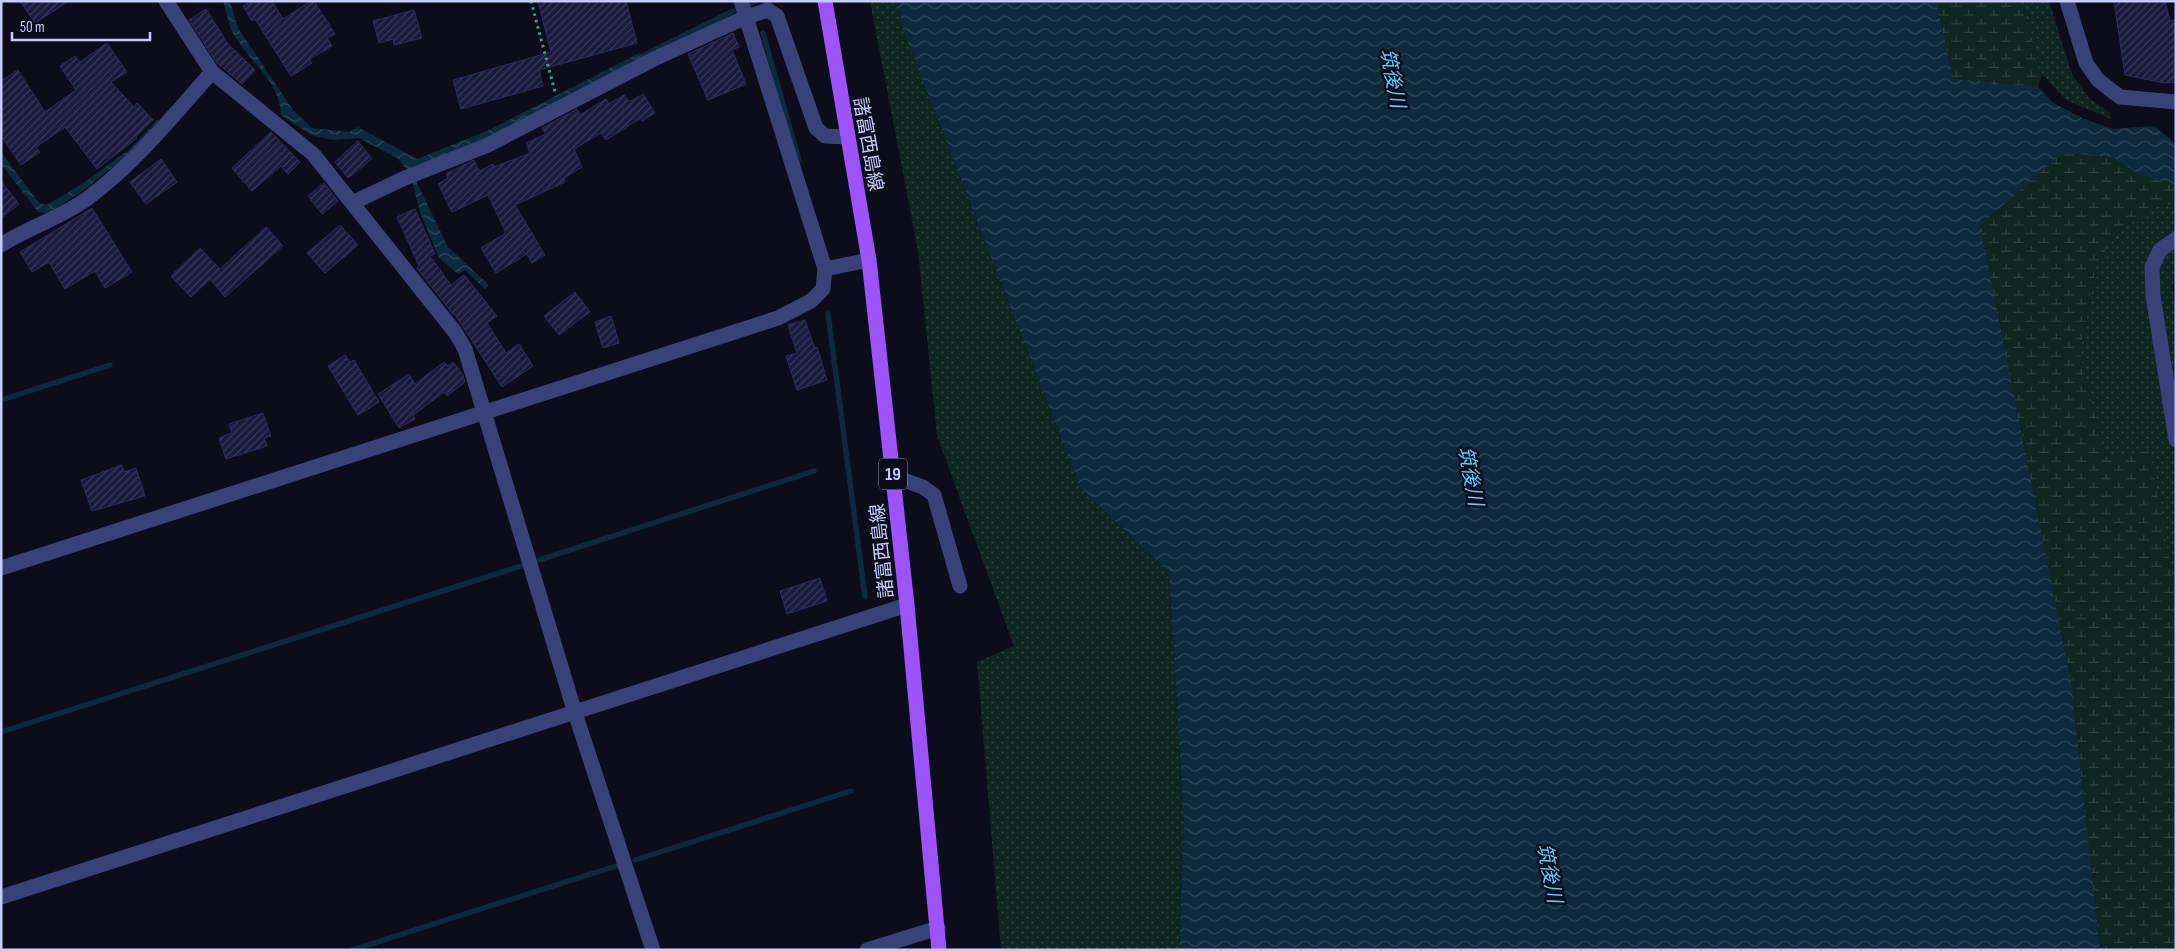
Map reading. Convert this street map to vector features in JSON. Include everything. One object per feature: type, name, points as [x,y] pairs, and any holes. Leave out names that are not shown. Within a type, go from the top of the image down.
[{"type":"main road","name":"諸富西島線","points":[[825,1],[869,260],[907,605],[939,950]]},
{"type":"street","points":[[166,1],[212,72],[313,154],[455,332],[465,349],[575,713],[653,950]]},
{"type":"street","points":[[1,568],[778,318],[811,301],[823,289],[825,269],[742,1]]},
{"type":"street","points":[[2067,1],[2086,63],[2098,80],[2120,97],[2176,102]]},
{"type":"street","points":[[352,203],[405,178],[488,145],[654,59],[746,17],[768,10],[777,16],[816,128],[825,136],[848,137]]},
{"type":"street","points":[[1,245],[58,217],[88,198],[132,162],[212,72]]},
{"type":"street","points":[[2176,239],[2160,250],[2152,267],[2153,296],[2176,440]]},
{"type":"street","points":[[825,269],[869,260]]},
{"type":"street","points":[[893,476],[924,487],[934,495],[960,586]]},
{"type":"street","points":[[1,897],[907,605]]},
{"type":"street","points":[[867,950],[938,928]]},
{"type":"path","points":[[530,1],[554,89]]},
{"type":"green space","points":[[870,1],[898,1],[902,27],[1081,489],[1169,572],[1184,824],[1179,950],[1001,950],[977,662],[1014,646],[937,436],[918,251]]},
{"type":"green space","points":[[1851,1],[2021,1],[2042,74],[2038,87],[2053,103],[2084,119],[2113,129],[2154,126],[2176,144],[2176,204],[2151,208],[2115,235],[2096,266],[2080,353],[2105,457],[2150,451],[2174,586],[2176,600],[2176,950],[2053,950],[1912,201],[1996,122]]},
{"type":"green space","points":[[2021,1],[2049,1],[2072,74],[2089,98],[2109,112],[2111,119],[2066,100],[2042,74]]},
{"type":"green space","points":[[2176,204],[2176,233],[2156,243],[2147,268],[2176,460],[2176,600],[2150,452],[2105,457],[2080,353],[2096,266],[2115,235],[2151,208]]},
{"type":"green space","points":[[2176,248],[2176,279],[2172,285],[2176,308],[2176,414],[2155,285],[2161,256]]},
{"type":"water","points":[[223,1],[230,1],[238,28],[293,110],[312,128],[349,132],[358,127],[417,159],[491,129],[639,53],[643,56],[492,136],[417,166],[417,183],[448,247],[489,285],[485,289],[465,270],[458,274],[439,258],[420,212],[410,173],[397,158],[359,138],[333,140],[311,135],[281,115],[280,103],[270,82],[240,45],[232,31]]},
{"type":"water","name":"筑後川","points":[[898,1],[1936,1],[1953,79],[2038,87],[2053,103],[2084,119],[2113,129],[2154,126],[2176,144],[2176,185],[2138,174],[2113,157],[2063,153],[1980,225],[2071,683],[2100,950],[1179,950],[1184,824],[1169,572],[1081,489],[902,27]]},
{"type":"water","points":[[157,120],[159,121],[132,152],[84,190],[48,213],[38,212],[1,164],[1,152],[39,203],[47,205],[82,184],[129,150]]},
{"type":"building","points":[[20,1],[69,1],[35,23]]},
{"type":"building","points":[[251,1],[272,1],[283,19],[311,1],[314,1],[335,34],[327,38],[332,46],[309,60],[312,63],[291,76],[255,19],[252,21],[243,6]]},
{"type":"building","points":[[538,1],[626,1],[637,43],[539,70],[543,86],[461,109],[453,80],[551,52]]},
{"type":"building","points":[[2114,1],[2165,1],[2170,21],[2176,20],[2176,82],[2165,83],[2125,75]]},
{"type":"building","points":[[206,9],[228,44],[255,70],[242,84],[216,62],[189,20]]},
{"type":"building","points":[[414,10],[422,38],[394,45],[393,39],[379,43],[373,21]]},
{"type":"building","points":[[733,33],[739,47],[732,50],[746,84],[708,100],[688,54]]},
{"type":"building","points":[[107,43],[127,72],[111,82],[134,107],[137,103],[153,120],[136,136],[137,138],[97,169],[65,127],[36,147],[40,152],[21,165],[1,136],[1,81],[18,70],[45,112],[76,90],[60,66],[75,56],[80,62]]},
{"type":"building","points":[[643,94],[655,113],[642,121],[641,118],[606,140],[601,133],[574,149],[582,167],[564,178],[565,182],[515,205],[545,255],[532,263],[527,254],[496,273],[481,248],[506,233],[488,195],[452,212],[438,184],[448,178],[446,174],[474,160],[479,171],[493,164],[494,167],[530,153],[526,143],[546,134],[542,128],[577,109],[580,115],[606,99],[609,104],[624,95],[629,102]]},
{"type":"building","points":[[271,132],[300,162],[288,174],[281,166],[252,191],[232,168]]},
{"type":"building","points":[[358,141],[372,159],[348,178],[335,162]]},
{"type":"building","points":[[161,159],[177,182],[146,204],[130,182]]},
{"type":"building","points":[[1,181],[19,204],[1,218]]},
{"type":"building","points":[[324,183],[338,201],[322,214],[308,196]]},
{"type":"building","points":[[92,208],[132,272],[105,288],[95,271],[65,289],[49,262],[32,272],[20,252]]},
{"type":"building","points":[[415,209],[435,254],[430,256],[451,285],[464,275],[497,316],[487,323],[506,353],[519,344],[533,366],[502,387],[454,313],[417,268],[419,266],[397,217]]},
{"type":"building","points":[[340,225],[358,245],[325,273],[307,253]]},
{"type":"building","points":[[266,227],[283,246],[225,297],[210,279],[191,297],[171,276],[200,248],[220,269]]},
{"type":"building","points":[[575,292],[590,312],[559,335],[544,316]]},
{"type":"building","points":[[611,316],[619,343],[603,348],[595,322]]},
{"type":"building","points":[[805,320],[814,347],[817,347],[827,380],[797,390],[786,356],[797,353],[788,325]]},
{"type":"building","points":[[345,355],[350,362],[354,360],[379,402],[358,415],[328,366]]},
{"type":"building","points":[[444,362],[448,366],[453,362],[463,375],[465,382],[447,396],[444,392],[413,415],[415,419],[399,428],[378,394],[409,374],[415,384]]},
{"type":"building","points":[[263,413],[271,436],[264,438],[267,446],[226,459],[219,438],[232,433],[229,424]]},
{"type":"building","points":[[122,465],[124,472],[136,468],[145,496],[92,511],[81,480]]},
{"type":"building","points":[[820,578],[827,601],[787,614],[780,591]]},
{"type":"waterway","points":[[751,3],[755,1]]},
{"type":"waterway","points":[[643,56],[733,11]]},
{"type":"waterway","points":[[763,33],[799,161]]},
{"type":"waterway","points":[[828,314],[865,597]]},
{"type":"waterway","points":[[1,400],[110,365]]},
{"type":"waterway","points":[[539,560],[814,471]]},
{"type":"waterway","points":[[1,732],[521,566]]},
{"type":"waterway","points":[[635,860],[851,791]]},
{"type":"waterway","points":[[352,950],[616,866]]}]
